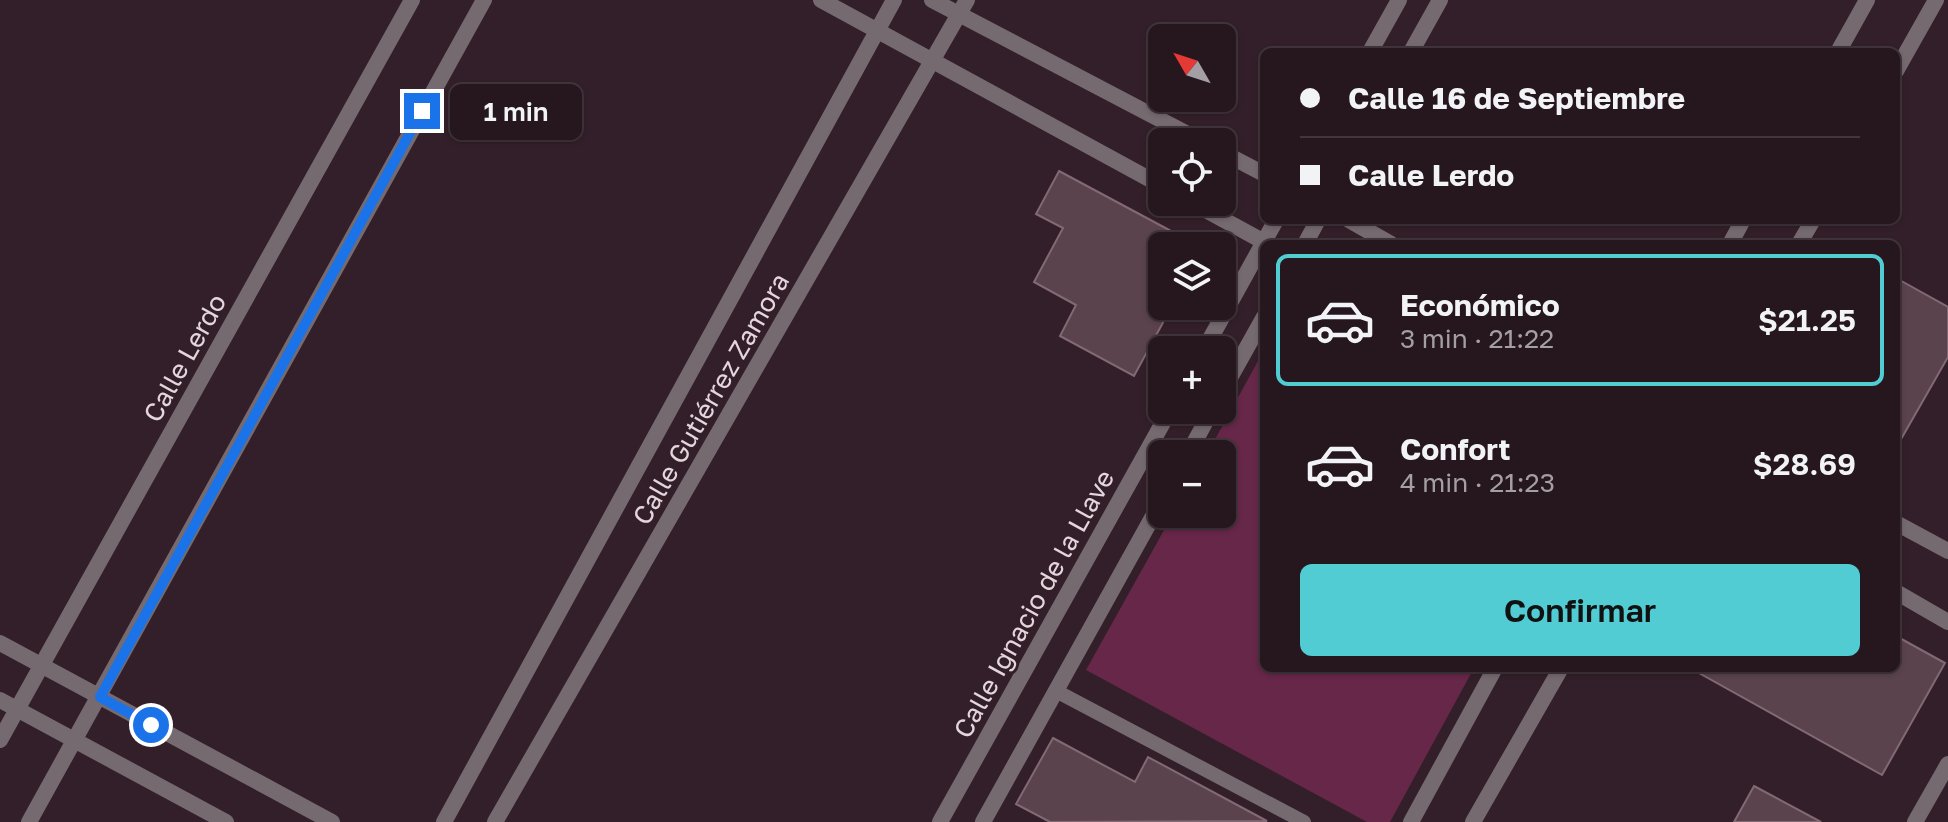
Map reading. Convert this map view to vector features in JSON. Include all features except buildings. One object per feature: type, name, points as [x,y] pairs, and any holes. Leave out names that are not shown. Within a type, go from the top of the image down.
[{"type":"street","name":"Calle Lerdo","points":[[0,740],[412,0]]},
{"type":"street","points":[[29,822],[484,0]]},
{"type":"street","points":[[821,0],[1148,178]]},
{"type":"street","name":"Calle Gutiérrez Zamora","points":[[444,822],[894,0]]},
{"type":"street","points":[[932,0],[963,7],[1178,128]]},
{"type":"street","points":[[1372,48],[1399,0]]},
{"type":"street","points":[[1413,48],[1440,0]]},
{"type":"street","points":[[1840,48],[1867,0]]},
{"type":"street","points":[[1900,64],[1936,0]]},
{"type":"street","name":"Calle Gutiérrez Zamora","points":[[495,822],[963,7]]},
{"type":"street","points":[[1236,159],[1260,172]]},
{"type":"street","points":[[1217,216],[1261,240]]},
{"type":"street","points":[[1356,224],[1384,240]]},
{"type":"street","points":[[1212,336],[1260,253]]},
{"type":"street","points":[[1236,367],[1260,324]]},
{"type":"street","name":"Calle Ignacio de la Llave","points":[[940,822],[1162,424]]},
{"type":"street","points":[[983,822],[1148,525]]},
{"type":"street","points":[[1900,525],[1948,551]]},
{"type":"street","points":[[1900,594],[1948,622]]},
{"type":"street","points":[[0,643],[332,822]]},
{"type":"street","points":[[1411,822],[1493,672]]},
{"type":"street","points":[[1473,822],[1559,672]]},
{"type":"street","points":[[0,700],[226,822]]},
{"type":"street","points":[[1915,822],[1948,764]]},
{"type":"lane","points":[[1056,691],[1304,822]]},
{"type":"shaded area","points":[[1260,357],[1260,672],[1472,672],[1390,822],[1367,822],[1086,670],[1165,528],[1236,528],[1236,440],[1215,440],[1223,424],[1236,424],[1236,401]]},
{"type":"route","points":[[151,725],[100,697],[422,111]]}]
